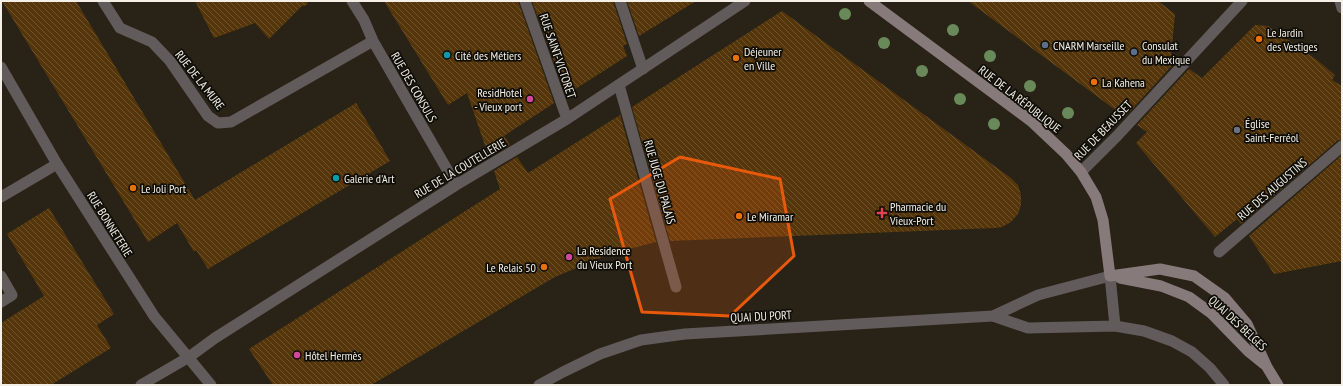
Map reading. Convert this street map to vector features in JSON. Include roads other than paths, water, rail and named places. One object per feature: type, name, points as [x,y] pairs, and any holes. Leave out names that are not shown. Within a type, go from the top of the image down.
[{"type":"main road","name":"RUE DE LA RÉPUBLIQUE","points":[[869,1],[1031,121],[1066,154],[1096,197],[1103,220],[1110,276]]},
{"type":"main road","name":"QUAI DES BELGES","points":[[1110,276],[1160,269],[1194,276],[1226,298],[1247,324],[1267,367],[1278,385]]},
{"type":"main road","name":"QUAI DES BELGES","points":[[1110,276],[1161,286],[1189,297],[1211,313],[1248,351],[1267,367]]},
{"type":"street","name":"RUE DE LA MURE","points":[[103,1],[120,28],[152,42],[166,56],[208,116],[218,123],[231,122],[373,42]]},
{"type":"street","name":"RUE DES CONSULS","points":[[352,1],[364,20],[373,42],[456,185]]},
{"type":"street","name":"RUE SAINT-VICTORET","points":[[525,1],[566,120]]},
{"type":"street","points":[[620,1],[643,69]]},
{"type":"street","name":"RUE DE LA COUTELLERIE","points":[[141,385],[189,357],[216,338],[456,185],[566,120],[745,1]]},
{"type":"street","name":"RUE DE BEAUSSET","points":[[1080,172],[1117,136],[1242,1]]},
{"type":"street","points":[[1340,1],[1342,8]]},
{"type":"street","name":"RUE BONNETERIE","points":[[1,67],[57,164],[154,316],[212,385]]},
{"type":"street","name":"RUE JUGE DU PALAIS","points":[[620,85],[676,287]]},
{"type":"street","name":"RUE DES AUGUSTINS","points":[[1219,252],[1342,146]]},
{"type":"street","points":[[1,197],[57,164]]},
{"type":"street","points":[[1,276],[12,295],[1,302]]},
{"type":"street","points":[[1110,276],[1115,326],[1144,331],[1172,341],[1192,352],[1210,368],[1224,385]]},
{"type":"street","name":"QUAI DU PORT","points":[[539,385],[600,354],[641,340],[685,334],[994,316],[1038,295],[1110,276]]},
{"type":"street","name":"QUAI DU PORT","points":[[994,316],[1028,328],[1115,326]]},
{"type":"place","name":"Le Jardin des Vestiges","points":[[1259,39]]},
{"type":"place","name":"CNARM Marseille","points":[[1045,45]]},
{"type":"place","name":"Consulat du Mexique","points":[[1134,52]]},
{"type":"place","name":"Cité des Métiers","points":[[447,55]]},
{"type":"place","name":"Déjeuner en Ville","points":[[736,58]]},
{"type":"place","name":"La Kahena","points":[[1094,82]]},
{"type":"place","name":"ResidHotel - Vieux port","points":[[530,99]]},
{"type":"place","name":"Église Saint-Ferréol","points":[[1237,130]]},
{"type":"place","name":"Galerie d'Art","points":[[336,178]]},
{"type":"place","name":"Le Joli Port","points":[[133,188]]},
{"type":"place","name":"Pharmacie du Vieux-Port","points":[[882,213]]},
{"type":"place","name":"Le Miramar","points":[[739,216]]},
{"type":"place","name":"La Residence du Vieux Port","points":[[569,257]]},
{"type":"place","name":"Le Relais 50","points":[[544,267]]},
{"type":"place","name":"Hôtel Hermès","points":[[297,355]]}]
